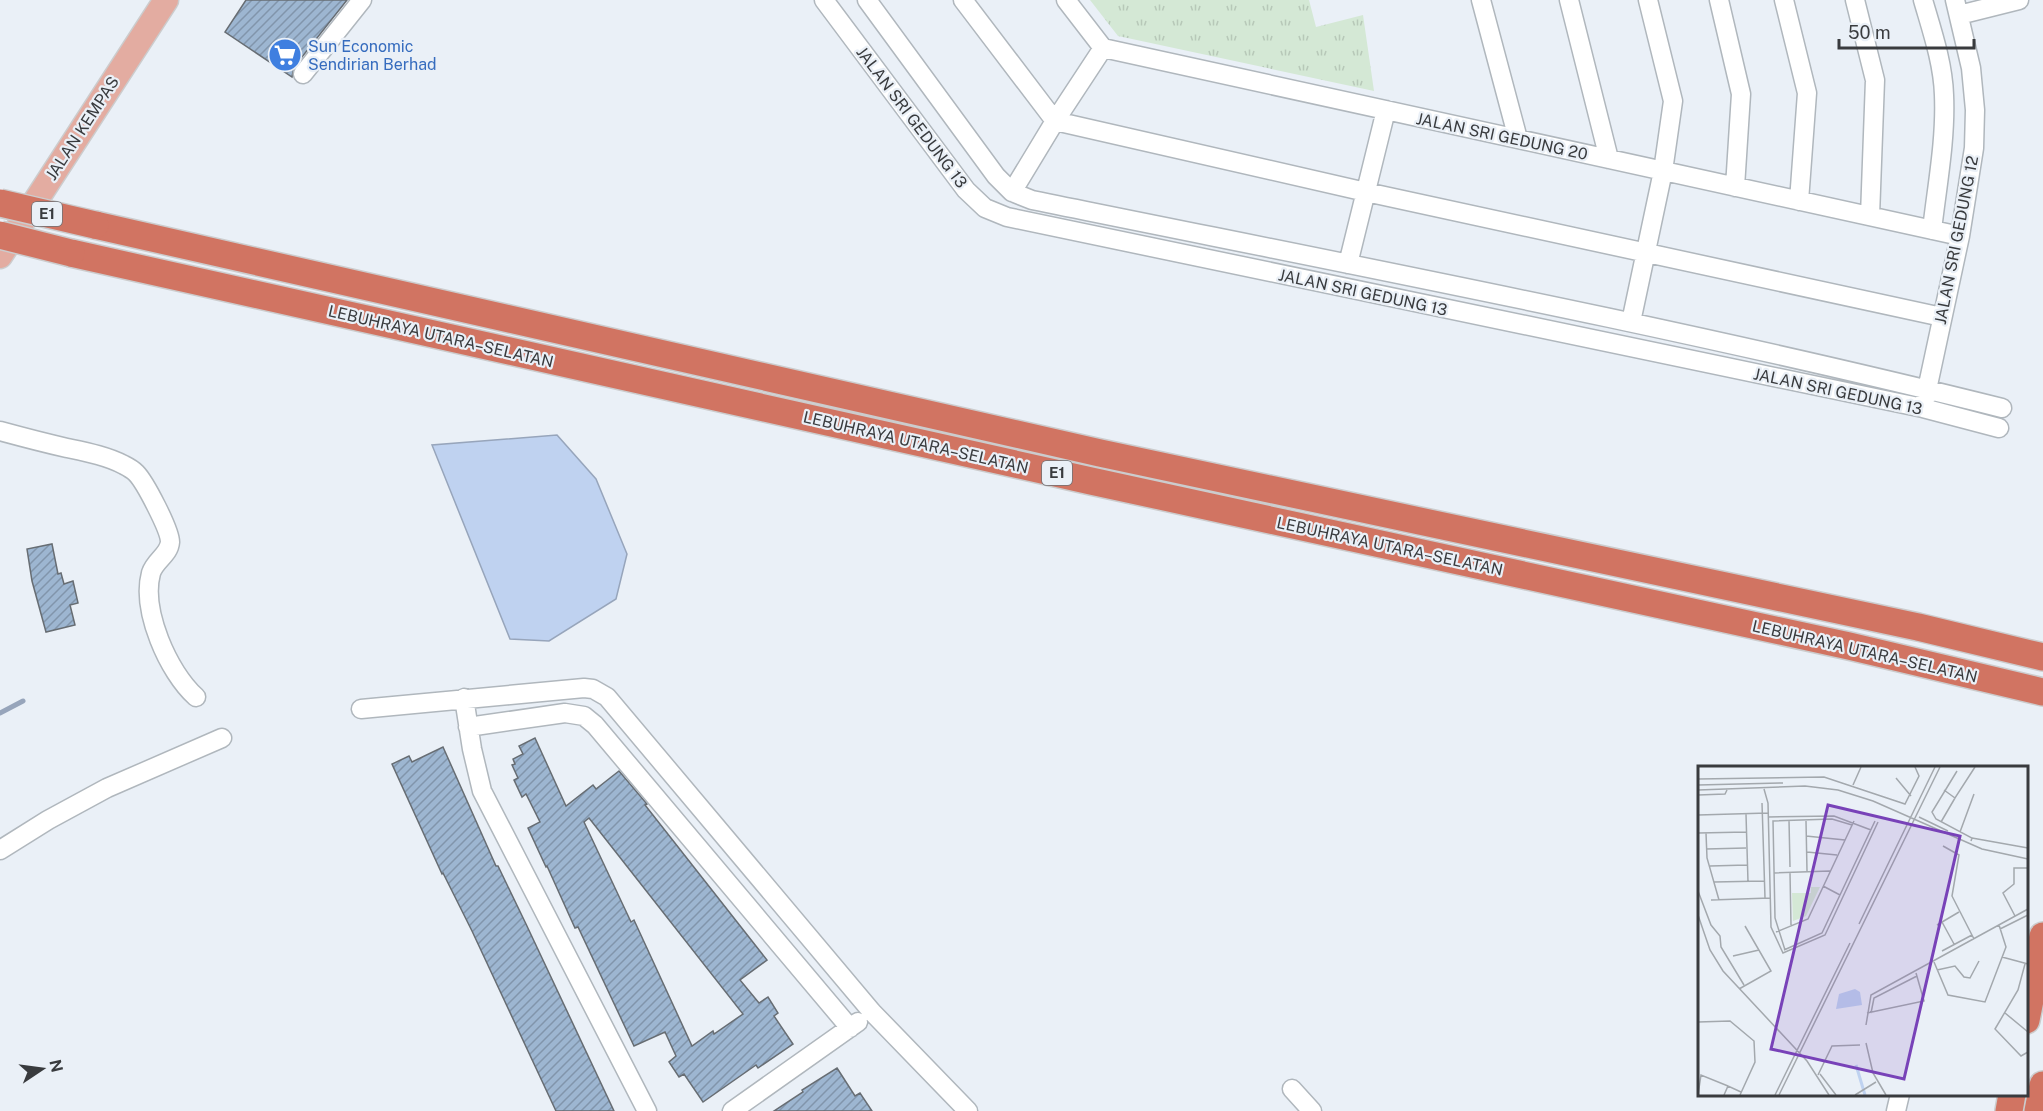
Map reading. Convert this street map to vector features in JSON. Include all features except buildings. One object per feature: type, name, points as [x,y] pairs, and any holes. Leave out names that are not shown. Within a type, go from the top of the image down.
[{"type":"highway","name":"LEBUHRAYA UTARA–SELATAN","points":[[0,203],[1100,453],[1918,627],[2043,657]]},
{"type":"highway","name":"LEBUHRAYA UTARA–SELATAN","points":[[0,236],[1091,481],[1849,646],[2043,692]]},
{"type":"highway","points":[[2028,1010],[2043,936]]},
{"type":"highway","points":[[2038,1111],[2043,1085]]},
{"type":"highway","points":[[2009,1111],[2012,1096]]},
{"type":"main road","name":"JALAN KEMPAS","points":[[0,256],[166,0]]},
{"type":"street","points":[[303,74],[362,0]]},
{"type":"street","name":"JALAN SRI GEDUNG 13","points":[[824,0],[966,190],[985,208],[1006,217],[1923,408],[1999,428]]},
{"type":"street","name":"JALAN SRI GEDUNG 13","points":[[867,0],[996,176],[1012,192],[1032,200],[1631,322],[2002,408]]},
{"type":"street","points":[[963,0],[1055,121],[1366,192],[1941,316]]},
{"type":"street","points":[[1012,192],[1103,48],[1066,0]]},
{"type":"street","points":[[1481,0],[1518,139]]},
{"type":"street","points":[[1569,0],[1609,159]]},
{"type":"street","points":[[1631,322],[1663,171],[1673,101],[1648,0]]},
{"type":"street","points":[[1719,0],[1741,94],[1735,187]]},
{"type":"street","points":[[1784,0],[1807,93],[1798,201]]},
{"type":"street","points":[[1855,0],[1875,80],[1870,216]]},
{"type":"street","name":"JALAN SRI GEDUNG 12","points":[[1923,0],[1940,64],[1944,96],[1941,158],[1932,230]]},
{"type":"street","points":[[1957,8],[2019,0]]},
{"type":"street","name":"JALAN SRI GEDUNG 12","points":[[1923,408],[1960,236],[1974,148],[1975,110],[1971,68],[1957,8]]},
{"type":"street","name":"JALAN SRI GEDUNG 20","points":[[1103,48],[1960,236]]},
{"type":"street","points":[[1348,264],[1386,110]]},
{"type":"street","points":[[0,431],[92,454],[123,465],[136,473],[143,482],[170,539],[167,552],[158,559],[152,570],[148,595],[149,607],[159,638],[172,664],[182,682],[196,697]]},
{"type":"street","points":[[361,709],[584,688],[593,689],[607,697],[872,1012],[968,1111]]},
{"type":"street","points":[[464,698],[482,791],[647,1111]]},
{"type":"street","points":[[468,727],[565,713],[584,716],[595,725],[850,1028]]},
{"type":"street","points":[[0,850],[48,820],[107,788],[222,738]]},
{"type":"street","points":[[732,1111],[872,1012]]},
{"type":"street","points":[[1292,1089],[1312,1111]]},
{"type":"street","points":[[1896,1111],[1900,1096]]},
{"type":"green space","points":[[1090,0],[1309,0],[1316,27],[1363,15],[1374,91],[1118,36]]},
{"type":"water","points":[[557,435],[596,479],[627,554],[616,599],[549,641],[510,639],[432,445]]},
{"type":"waterway","points":[[0,713],[23,701]]},
{"type":"place","name":"Sun Economic Sendirian Berhad","points":[[285,55]]}]
